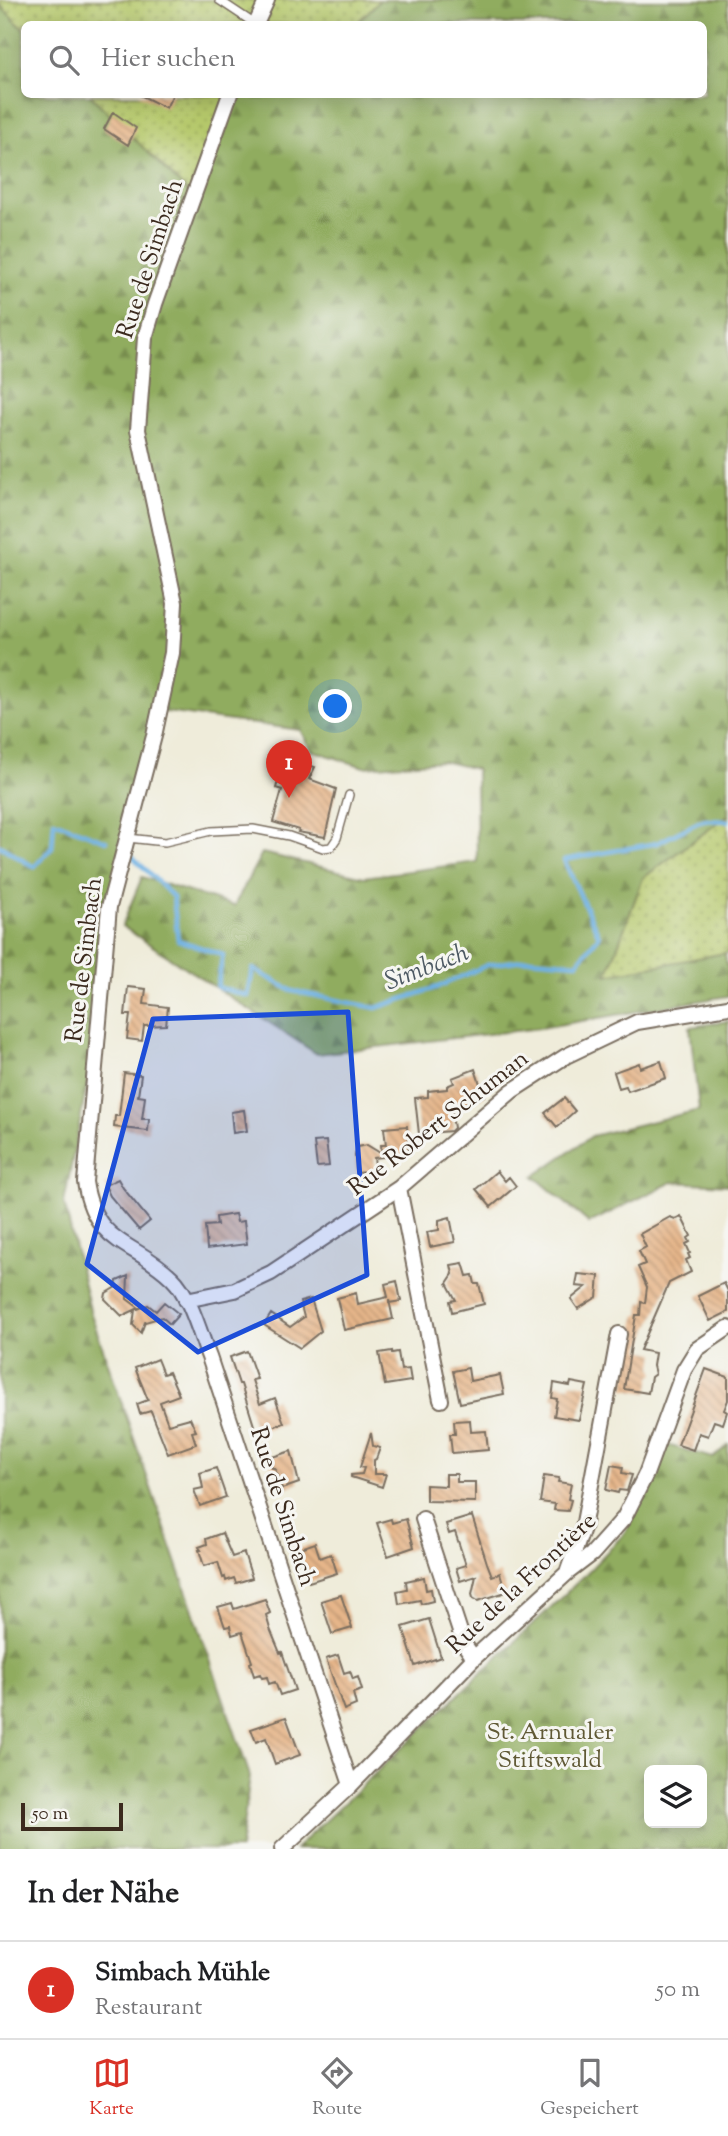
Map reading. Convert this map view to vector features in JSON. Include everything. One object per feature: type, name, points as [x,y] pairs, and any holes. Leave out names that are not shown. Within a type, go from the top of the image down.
[{"type":"street","points":[[257,21],[267,0]]},
{"type":"street","name":"Rue de Simbach","points":[[229,98],[145,338],[138,430],[176,603],[172,653],[154,736],[109,907],[85,1182],[96,1219],[119,1242],[174,1280],[186,1300],[209,1357],[351,1785]]},
{"type":"street","name":"Rue Robert Schuman","points":[[186,1300],[235,1290],[271,1272],[399,1188],[512,1091],[566,1056],[637,1022],[728,1007]]},
{"type":"street","points":[[399,1188],[441,1400]]},
{"type":"street","name":"Rue de la Frontière","points":[[282,1849],[351,1785],[474,1658],[567,1573],[592,1554],[624,1518],[646,1474],[684,1370],[697,1349],[728,1328]]},
{"type":"street","points":[[567,1573],[583,1528],[619,1334]]},
{"type":"street","points":[[423,1519],[464,1644],[474,1658]]},
{"type":"lane","points":[[219,0],[251,21]]},
{"type":"lane","points":[[127,838],[165,842],[211,831],[253,829],[289,836],[323,848],[331,847],[337,838],[349,795]]},
{"type":"highlighted area","points":[[348,1012],[367,1275],[198,1352],[87,1264],[153,1019]]},
{"type":"green space","points":[[0,0],[380,0],[359,21],[21,21],[21,27],[0,5]]},
{"type":"green space","points":[[380,0],[728,0],[728,815],[643,878],[607,975],[725,953],[728,996],[540,1028],[317,1054],[122,926],[142,877],[234,906],[262,853],[364,877],[477,862],[476,769],[442,761],[364,767],[311,750],[300,730],[158,711],[120,848],[101,1013],[64,1203],[91,1314],[250,1776],[240,1849],[0,1849],[0,5],[21,27],[21,98],[93,98],[195,199],[237,98],[707,98],[707,21],[359,21]]},
{"type":"green space","points":[[93,98],[237,98],[195,200]]},
{"type":"green space","points":[[728,815],[728,953],[607,975],[643,878]]},
{"type":"green space","points":[[728,1021],[728,1185],[672,1182],[589,1223],[534,1176],[592,1136],[699,1110],[690,1027]]},
{"type":"green space","name":"St. Arnualer Stiftswald","points":[[667,1445],[713,1458],[728,1445],[728,1849],[295,1849],[583,1577],[625,1533]]},
{"type":"building","points":[[146,98],[171,98],[166,108]]},
{"type":"building","points":[[113,112],[136,128],[128,145],[104,129]]},
{"type":"building","points":[[285,758],[315,767],[309,779],[336,789],[325,837],[298,832],[299,830],[273,822],[282,790],[276,788]]},
{"type":"building","points":[[128,987],[146,989],[144,1004],[168,1007],[166,1025],[144,1026],[142,1041],[127,1039],[130,1015],[125,1015]]},
{"type":"building","points":[[661,1061],[666,1078],[628,1091],[626,1086],[619,1088],[614,1072],[639,1063],[640,1068]]},
{"type":"building","points":[[475,1069],[484,1096],[451,1109],[454,1128],[451,1131],[419,1134],[415,1098],[428,1097],[428,1091],[447,1089],[447,1086],[454,1083],[452,1078]]},
{"type":"building","points":[[124,1073],[141,1075],[138,1096],[145,1097],[142,1119],[149,1119],[148,1131],[114,1127],[115,1116],[119,1116]]},
{"type":"building","points":[[564,1098],[575,1111],[557,1127],[545,1113]]},
{"type":"building","points":[[244,1110],[247,1131],[233,1133],[231,1112]]},
{"type":"building","points":[[407,1126],[409,1154],[374,1158],[376,1171],[357,1173],[357,1147],[367,1145],[382,1154],[381,1145],[386,1145],[384,1128]]},
{"type":"building","points":[[326,1141],[329,1166],[317,1167],[314,1142]]},
{"type":"building","points":[[497,1171],[505,1181],[509,1177],[516,1186],[491,1207],[476,1189]]},
{"type":"building","points":[[118,1179],[150,1221],[139,1230],[110,1196],[105,1185]]},
{"type":"building","points":[[235,1214],[237,1222],[244,1221],[247,1244],[207,1249],[205,1226],[217,1225],[216,1217]]},
{"type":"building","points":[[681,1216],[691,1236],[688,1238],[690,1242],[686,1244],[690,1258],[686,1260],[691,1272],[669,1283],[640,1350],[655,1353],[655,1374],[651,1377],[648,1393],[624,1389],[636,1315],[640,1315],[641,1302],[645,1303],[647,1287],[638,1267],[645,1264],[639,1251],[646,1247],[640,1234],[670,1217],[675,1219]]},
{"type":"building","points":[[450,1217],[455,1242],[430,1247],[427,1232],[439,1230],[439,1220]]},
{"type":"building","points":[[463,1263],[467,1276],[473,1275],[475,1284],[479,1284],[484,1304],[452,1312],[450,1301],[456,1300],[447,1283],[453,1274],[451,1265]]},
{"type":"building","points":[[578,1274],[599,1276],[597,1297],[578,1309],[571,1299],[586,1287],[576,1286]]},
{"type":"building","points":[[128,1276],[127,1299],[139,1308],[122,1316],[105,1299],[106,1293],[116,1287],[117,1281]]},
{"type":"building","points":[[397,1281],[401,1301],[390,1303],[393,1319],[344,1330],[337,1298],[356,1293],[358,1304],[388,1297],[385,1284]]},
{"type":"building","points":[[724,1283],[728,1291],[728,1312],[710,1321],[698,1296]]},
{"type":"building","points":[[311,1299],[321,1331],[300,1348],[264,1325],[271,1314],[290,1327],[304,1317],[300,1302]]},
{"type":"building","points":[[164,1302],[179,1314],[170,1324],[162,1317],[145,1322],[141,1333],[133,1325],[135,1310],[148,1305],[156,1311]]},
{"type":"building","points":[[247,1351],[257,1379],[252,1380],[260,1404],[275,1398],[284,1423],[256,1432],[230,1357]]},
{"type":"building","points":[[398,1352],[401,1370],[409,1369],[411,1381],[385,1385],[379,1353]]},
{"type":"building","points":[[157,1359],[163,1374],[169,1372],[179,1395],[160,1402],[168,1424],[190,1418],[196,1431],[192,1432],[196,1444],[168,1454],[151,1411],[140,1414],[137,1404],[148,1400],[135,1368]]},
{"type":"building","points":[[468,1368],[470,1381],[500,1375],[504,1394],[460,1403],[453,1371]]},
{"type":"building","points":[[706,1369],[728,1377],[728,1400],[724,1410],[727,1412],[723,1424],[714,1421],[708,1436],[699,1433],[693,1450],[678,1445]]},
{"type":"building","points":[[571,1382],[587,1385],[579,1420],[554,1416],[557,1399],[552,1398],[554,1383],[570,1386]]},
{"type":"building","points":[[470,1420],[471,1432],[486,1431],[488,1450],[452,1453],[450,1434],[455,1434],[454,1421]]},
{"type":"building","points":[[371,1433],[373,1446],[380,1448],[374,1460],[374,1474],[386,1474],[382,1487],[351,1477],[362,1474],[364,1468],[360,1467]]},
{"type":"building","points":[[291,1451],[299,1483],[282,1489],[269,1458]]},
{"type":"building","points":[[611,1465],[623,1467],[622,1473],[632,1475],[627,1491],[619,1490],[618,1493],[606,1490]]},
{"type":"building","points":[[216,1468],[226,1497],[200,1506],[194,1490],[203,1488],[200,1473]]},
{"type":"building","points":[[446,1474],[457,1474],[457,1482],[475,1482],[475,1502],[426,1501],[426,1485],[446,1486]]},
{"type":"building","points":[[544,1476],[559,1478],[558,1482],[571,1484],[568,1511],[554,1510],[555,1504],[540,1502]]},
{"type":"building","points":[[472,1516],[492,1576],[500,1573],[506,1592],[478,1601],[472,1594],[476,1576],[460,1581],[456,1568],[466,1565],[455,1532],[449,1534],[446,1524]]},
{"type":"building","points":[[391,1519],[392,1523],[406,1519],[414,1547],[388,1556],[377,1523]]},
{"type":"building","points":[[222,1533],[232,1557],[244,1553],[252,1578],[236,1583],[234,1578],[226,1581],[218,1562],[204,1566],[199,1547],[207,1544],[206,1539]]},
{"type":"building","points":[[315,1543],[320,1558],[331,1554],[337,1573],[309,1582],[298,1549]]},
{"type":"building","points":[[424,1577],[426,1590],[431,1589],[433,1601],[421,1604],[420,1600],[399,1604],[397,1591],[407,1589],[406,1581]]},
{"type":"building","points":[[341,1595],[352,1628],[332,1634],[321,1601]]},
{"type":"building","points":[[265,1599],[270,1613],[266,1615],[270,1629],[280,1653],[282,1652],[295,1690],[280,1695],[275,1682],[269,1684],[267,1677],[262,1678],[260,1674],[254,1676],[242,1632],[232,1635],[230,1626],[225,1627],[218,1607],[232,1603],[234,1609]]},
{"type":"building","points":[[429,1619],[441,1657],[415,1666],[403,1627]]},
{"type":"building","points":[[338,1655],[344,1673],[350,1671],[353,1679],[358,1677],[362,1690],[353,1693],[356,1705],[344,1710],[326,1659]]},
{"type":"building","points":[[286,1717],[300,1755],[275,1764],[266,1738],[256,1742],[251,1729]]},
{"type":"waterway","name":"Simbach","points":[[129,853],[173,897],[178,940],[223,955],[217,987],[248,996],[253,969],[292,991],[376,1008],[438,987],[487,965],[530,959],[577,963],[599,936],[564,860],[657,843],[703,820],[728,821]]},
{"type":"waterway","name":"Simbach","points":[[0,846],[34,867],[52,848],[54,821],[106,841]]},
{"type":"place","name":"Simbach Mühle","points":[[289,798]]}]
